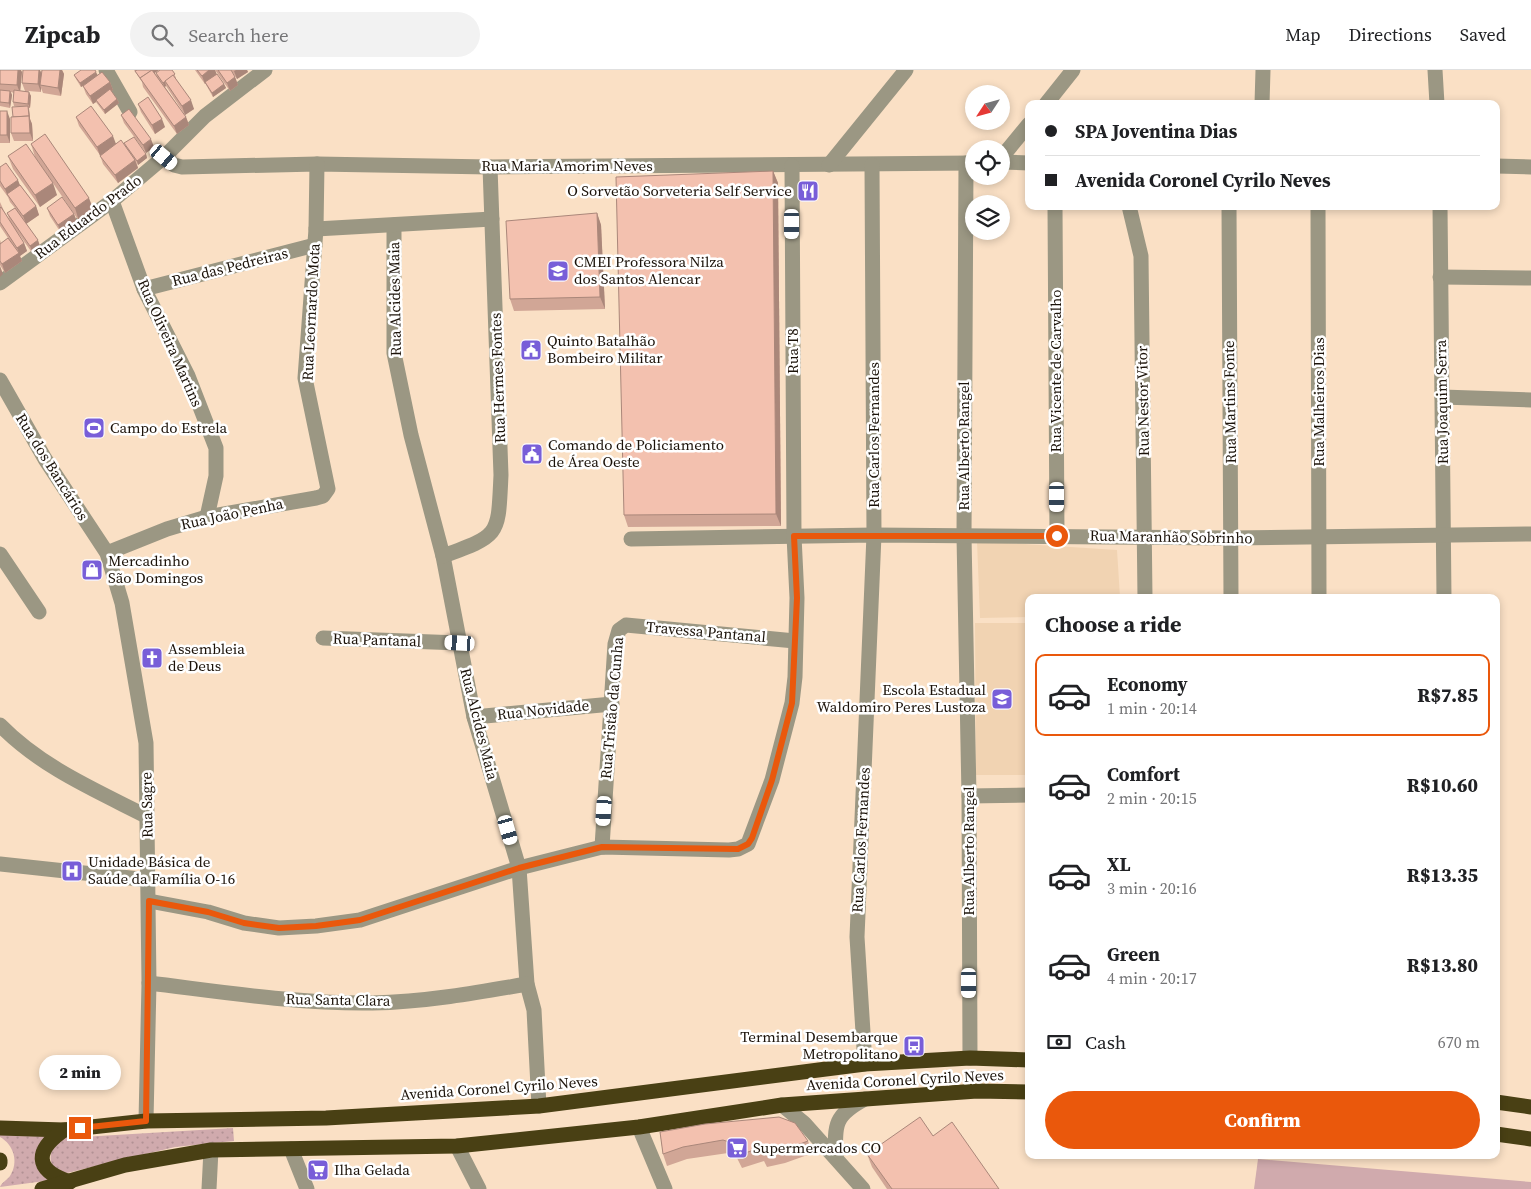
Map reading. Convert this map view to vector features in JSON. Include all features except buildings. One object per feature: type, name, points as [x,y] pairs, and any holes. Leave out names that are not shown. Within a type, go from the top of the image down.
[{"type":"highway","name":"Avenida Coronel Cyrilo Neves","points":[[0,1128],[64,1130],[146,1121],[326,1118],[539,1106],[866,1064],[970,1058],[1025,1060]]},
{"type":"highway","name":"Avenida Coronel Cyrilo Neves","points":[[42,1189],[131,1164],[211,1150],[457,1146],[639,1127],[782,1105],[977,1091],[1025,1092]]},
{"type":"highway","points":[[1500,1103],[1531,1107]]},
{"type":"highway","points":[[64,1130],[44,1146],[42,1155],[46,1170],[70,1182]]},
{"type":"highway","points":[[1500,1135],[1531,1139]]},
{"type":"street","points":[[106,70],[130,112]]},
{"type":"street","name":"Rua Eduardo Prado","points":[[0,283],[112,201],[164,157],[205,116],[265,70]]},
{"type":"street","points":[[829,165],[906,70]]},
{"type":"street","points":[[1049,100],[1073,70]]},
{"type":"street","points":[[1262,100],[1263,70]]},
{"type":"street","points":[[1435,70],[1437,100]]},
{"type":"street","points":[[1010,147],[1025,129]]},
{"type":"street","name":"Rua Maria Amorim Neves","points":[[164,157],[174,165],[182,167],[317,164],[792,166],[965,163]]},
{"type":"street","points":[[1010,162],[1025,163]]},
{"type":"street","name":"Rua Leornardo Mota","points":[[317,164],[316,229],[305,378],[328,489]]},
{"type":"street","name":"Rua Carlos Fernandes","points":[[866,1064],[857,937],[874,535],[872,165]]},
{"type":"street","name":"Rua Hermes Fontes","points":[[443,556],[481,542],[492,534],[498,517],[501,475],[490,166]]},
{"type":"street","name":"Rua T8","points":[[602,847],[729,850],[744,846],[752,838],[772,780],[792,703],[797,598],[794,536],[792,166]]},
{"type":"street","points":[[1500,166],[1531,167]]},
{"type":"street","name":"Rua Alberto Rangel","points":[[970,185],[964,536],[970,1058]]},
{"type":"street","name":"Rua Oliveira Martins","points":[[112,201],[144,289],[188,376],[216,448],[216,476],[207,517]]},
{"type":"street","name":"Rua Vicente de Carvalho","points":[[1056,210],[1057,536]]},
{"type":"street","name":"Rua Nestor Vitor","points":[[1130,210],[1141,256],[1145,594]]},
{"type":"street","name":"Rua Martins Fonte","points":[[1229,210],[1231,594]]},
{"type":"street","name":"Rua Malheiros Dias","points":[[1318,210],[1319,594]]},
{"type":"street","name":"Rua Joaquim Serra","points":[[1440,210],[1444,594]]},
{"type":"street","points":[[316,229],[492,219]]},
{"type":"street","name":"Rua Alcides Maia","points":[[394,225],[394,354],[411,435],[443,556],[474,717],[519,868],[527,984],[534,1010],[539,1106]]},
{"type":"street","name":"Rua das Pedreiras","points":[[144,289],[315,245]]},
{"type":"street","points":[[1440,277],[1531,278]]},
{"type":"street","name":"Rua dos Bancários","points":[[0,380],[45,458],[107,552]]},
{"type":"street","points":[[1442,396],[1531,400]]},
{"type":"street","name":"Rua João Penha","points":[[107,552],[167,529],[207,517],[316,498],[324,496],[328,489]]},
{"type":"street","name":"Rua Maranhão Sobrinho","points":[[631,539],[874,535],[1232,538],[1443,537],[1531,534]]},
{"type":"street","name":"Rua Sagre","points":[[107,552],[122,603],[146,743],[146,816],[149,880],[146,1121]]},
{"type":"street","points":[[0,554],[39,612]]},
{"type":"street","name":"Travessa Pantanal","points":[[619,630],[626,625],[795,641]]},
{"type":"street","name":"Rua Tristão da Cunha","points":[[602,847],[615,644],[619,630]]},
{"type":"street","name":"Rua Pantanal","points":[[324,638],[460,643]]},
{"type":"street","name":"Rua Novidade","points":[[474,717],[612,704]]},
{"type":"street","points":[[0,725],[16,742],[54,769],[146,816]]},
{"type":"street","points":[[968,796],[1025,795]]},
{"type":"street","points":[[149,901],[208,912],[244,923],[279,928],[316,926],[360,920],[519,868],[602,847]]},
{"type":"street","points":[[0,864],[149,880]]},
{"type":"street","name":"Rua Santa Clara","points":[[149,983],[269,998],[372,1003],[456,996],[527,984]]},
{"type":"street","points":[[836,1158],[834,1131],[838,1120],[851,1106],[867,1098]]},
{"type":"street","points":[[782,1105],[804,1123],[863,1189]]},
{"type":"street","points":[[639,1127],[664,1189]]},
{"type":"street","points":[[457,1146],[479,1189]]},
{"type":"street","points":[[292,1149],[307,1189]]},
{"type":"street","points":[[209,1189],[211,1150]]},
{"type":"shaded area","points":[[977,541],[1117,550],[1120,594],[1025,594],[1025,617],[980,618]]},
{"type":"shaded area","name":"Escola Estadual Waldomiro Peres Lustoza","points":[[975,623],[1025,623],[1025,775],[976,775]]},
{"type":"shaded area","points":[[233,1128],[234,1141],[175,1147],[67,1173],[57,1170],[51,1160],[53,1145],[65,1138]]},
{"type":"shaded area","points":[[0,1134],[54,1134],[46,1138],[52,1180],[0,1187],[13,1171],[14,1154],[9,1144],[0,1137]]},
{"type":"shaded area","points":[[1258,1159],[1531,1182],[1531,1189],[1254,1189]]},
{"type":"place","name":"O Sorvetão Sorveteria Self Service","points":[[808,191]]},
{"type":"place","name":"CMEI Professora Nilza dos Santos Alencar","points":[[558,271]]},
{"type":"place","name":"Quinto Batalhão Bombeiro Militar","points":[[531,350]]},
{"type":"place","name":"Campo do Estrela","points":[[94,428]]},
{"type":"place","name":"Comando de Policiamento de Área Oeste","points":[[532,454]]},
{"type":"place","name":"Mercadinho São Domingos","points":[[92,570]]},
{"type":"place","name":"Assembleia de Deus","points":[[152,658]]},
{"type":"place","name":"Escola Estadual Waldomiro Peres Lustoza","points":[[1002,699]]},
{"type":"place","name":"Unidade Básica de Saúde da Família O-16","points":[[72,871]]},
{"type":"place","name":"Terminal Desembarque Metropolitano","points":[[914,1046]]},
{"type":"place","name":"Supermercados CO","points":[[737,1148]]},
{"type":"place","name":"Ilha Gelada","points":[[318,1170]]},
{"type":"route","points":[[80,1128],[146,1121],[149,901],[208,912],[244,923],[279,928],[316,926],[360,920],[519,868],[602,847],[738,849],[748,844],[752,838],[772,780],[792,703],[795,677],[797,598],[794,536],[1057,536]]}]
